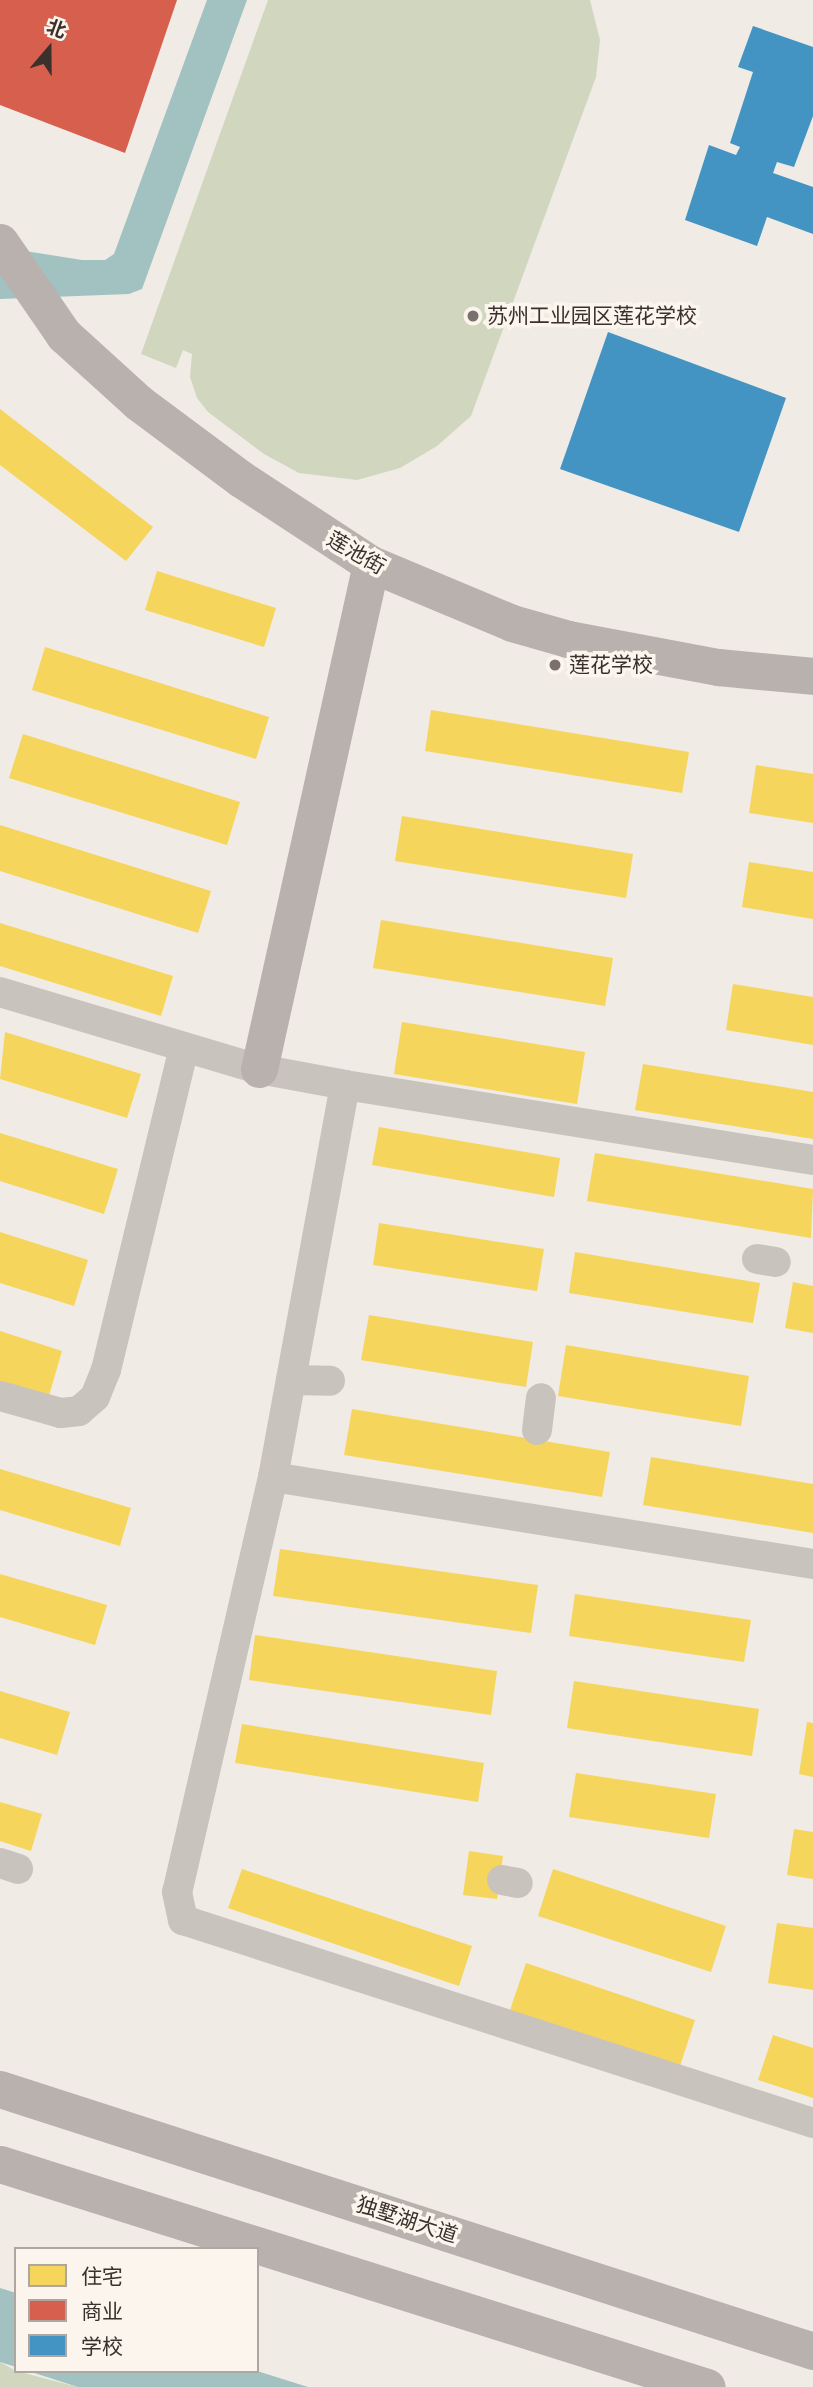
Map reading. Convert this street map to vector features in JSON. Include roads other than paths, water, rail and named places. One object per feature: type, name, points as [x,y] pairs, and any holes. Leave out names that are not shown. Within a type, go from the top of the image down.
[{"type":"main road","name":"莲池街","points":[[0,242],[50,318],[92,362],[190,443],[371,564],[512,623],[568,639],[718,667],[813,676]]},
{"type":"main road","points":[[259,1069],[371,564]]},
{"type":"main road","name":"独墅湖大道","points":[[0,2090],[813,2351]]},
{"type":"main road","points":[[0,2164],[707,2387]]},
{"type":"street","points":[[0,992],[259,1069],[813,1160]]},
{"type":"street","points":[[0,1396],[61,1413],[79,1411],[95,1397],[106,1370],[184,1047]]},
{"type":"street","points":[[345,1085],[273,1477],[177,1892],[183,1920],[813,2123]]},
{"type":"street","points":[[291,1380],[330,1381]]},
{"type":"street","points":[[537,1430],[541,1398]]},
{"type":"street","points":[[273,1477],[813,1564]]},
{"type":"water","points":[[207,0],[247,0],[142,289],[129,294],[0,299],[0,247],[82,260],[105,260],[114,254]]},
{"type":"water","points":[[0,2288],[14,2292],[14,2366],[0,2362]]},
{"type":"water","points":[[259,2372],[308,2387],[78,2387],[34,2373]]},
{"type":"place","name":"苏州工业园区莲花学校","points":[[473,316]]},
{"type":"place","name":"莲花学校","points":[[555,665]]}]
